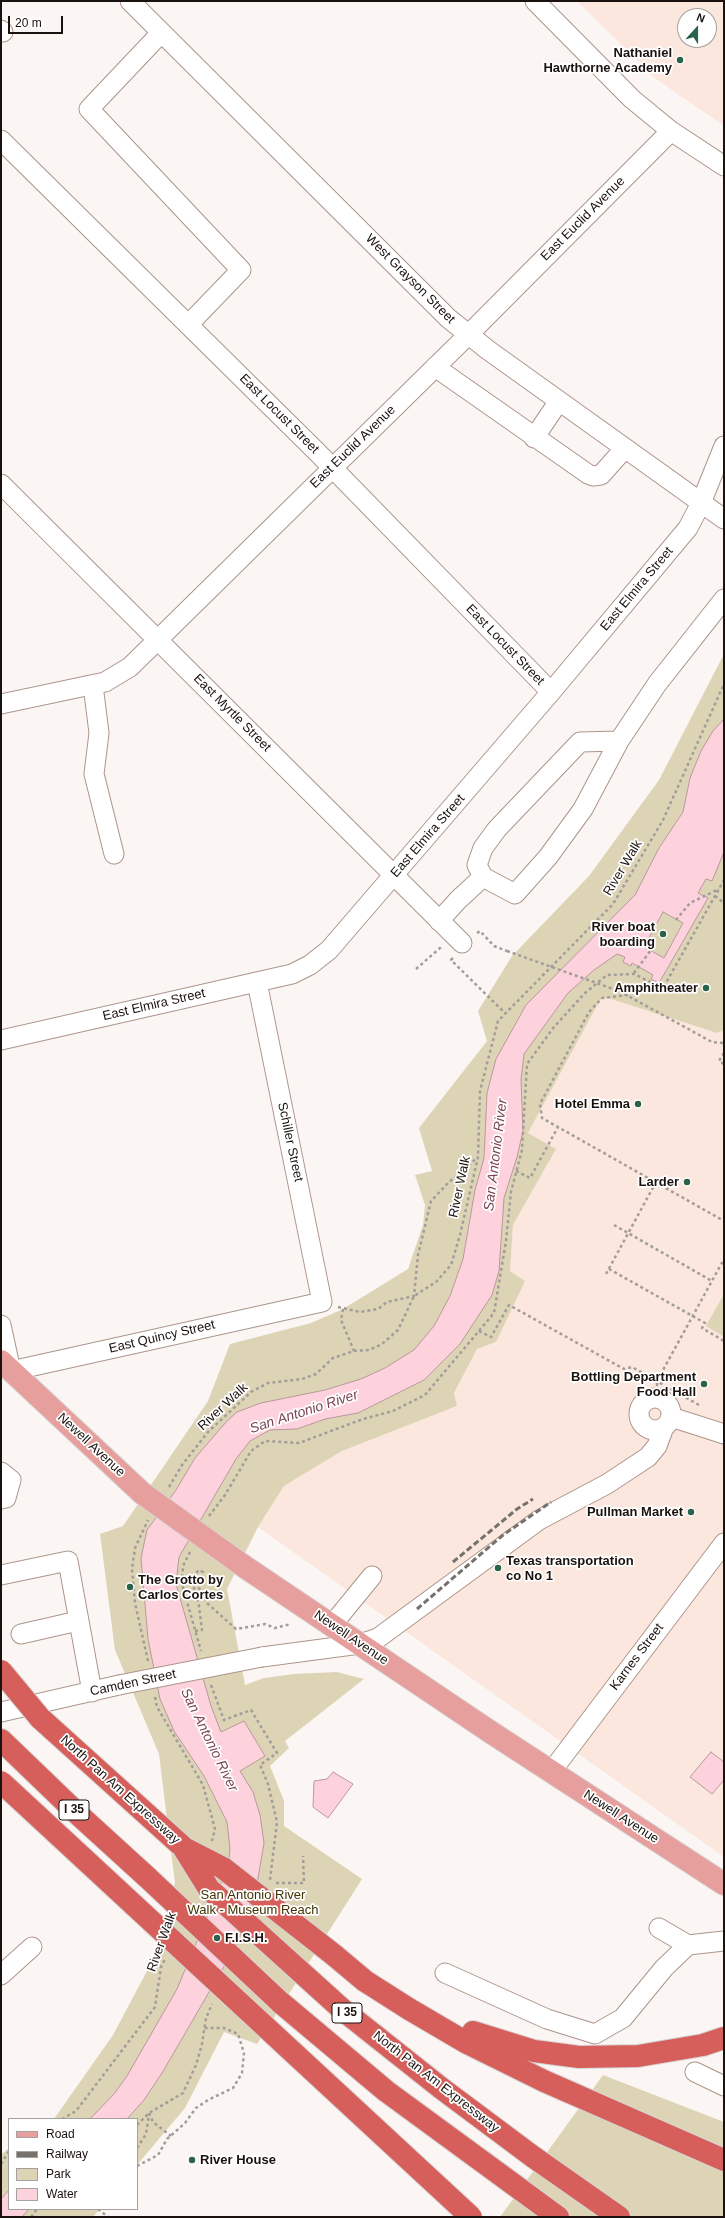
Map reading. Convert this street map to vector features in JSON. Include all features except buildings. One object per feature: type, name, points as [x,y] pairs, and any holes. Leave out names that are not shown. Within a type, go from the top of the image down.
[{"type":"highway","name":"North Pan Am Expressway","points":[[1,1671],[40,1718],[183,1847],[209,1889],[344,2011],[441,2088],[532,2156],[619,2217]]},
{"type":"highway","name":"North Pan Am Expressway","points":[[1,1693],[40,1718]]},
{"type":"highway","name":"I 35","points":[[1,1740],[80,1816],[292,2012],[386,2091],[513,2186],[558,2217]]},
{"type":"highway","points":[[1,1750],[80,1816]]},
{"type":"highway","points":[[1,1782],[471,2217]]},
{"type":"highway","points":[[1,1792],[452,2217]]},
{"type":"highway","points":[[183,1847],[223,1868],[371,1985],[467,2042],[544,2081],[724,2160]]},
{"type":"highway","points":[[334,1955],[417,2004],[471,2031],[502,2043],[534,2051],[579,2057],[638,2056],[697,2046],[724,2038]]},
{"type":"main road","name":"Newell Avenue","points":[[4,1368],[142,1492],[246,1567],[551,1772],[724,1884]]},
{"type":"street","name":"West Grayson Street","points":[[130,1],[443,312],[468,335],[724,519]]},
{"type":"street","points":[[535,1],[632,98],[671,131],[724,166]]},
{"type":"street","points":[[161,32],[89,109],[241,270],[188,324]]},
{"type":"street","name":"East Euclid Avenue","points":[[1,704],[105,682],[118,676],[158,639],[468,335],[671,131]]},
{"type":"street","name":"East Locust Street","points":[[1,140],[332,467],[551,692]]},
{"type":"street","points":[[435,367],[534,438],[593,476],[601,475],[625,448]]},
{"type":"street","points":[[534,438],[559,401]]},
{"type":"street","name":"East Elmira Street","points":[[1,1040],[292,974],[329,950],[551,692],[688,528],[701,503],[724,446]]},
{"type":"street","name":"East Myrtle Street","points":[[1,484],[439,921],[464,944]]},
{"type":"street","points":[[619,741],[580,742],[497,829],[482,848],[477,865],[483,877],[515,894],[548,857],[583,809],[619,741],[657,684],[724,599]]},
{"type":"street","points":[[92,685],[99,733],[94,774],[114,854]]},
{"type":"street","points":[[439,921],[458,900],[483,877]]},
{"type":"street","name":"Schiller Street","points":[[257,982],[322,1302]]},
{"type":"street","name":"East Quincy Street","points":[[4,1368],[322,1302]]},
{"type":"street","points":[[1,1325],[4,1368]]},
{"type":"street","points":[[667,1422],[668,1405],[657,1389],[641,1405],[638,1417],[641,1423],[652,1430],[667,1422],[724,1434]]},
{"type":"street","name":"Camden Street","points":[[1,1712],[262,1657],[360,1644],[378,1638],[539,1520],[608,1484],[648,1457],[657,1446],[667,1422]]},
{"type":"street","points":[[1,1472],[11,1480],[6,1498],[1,1499]]},
{"type":"street","name":"Karnes Street","points":[[551,1772],[724,1543]]},
{"type":"street","points":[[1,1574],[68,1561],[92,1692]]},
{"type":"street","points":[[332,1625],[372,1576]]},
{"type":"street","points":[[21,1634],[78,1621]]},
{"type":"street","points":[[659,1928],[688,1945],[724,1941]]},
{"type":"street","points":[[445,1973],[547,2020],[594,2034],[623,2018],[664,1968],[688,1945]]},
{"type":"street","points":[[1,1975],[32,1947]]},
{"type":"street","points":[[695,2072],[724,2086]]},
{"type":"path","name":"River Walk","points":[[166,1491],[182,1465],[208,1432],[251,1392],[268,1384],[316,1374],[333,1358],[354,1350],[369,1350],[382,1344],[398,1330],[414,1296],[436,1282],[451,1265],[460,1235],[478,1157],[480,1091],[498,1020],[613,904],[663,820],[724,684]]},
{"type":"path","points":[[206,1520],[225,1495],[251,1451],[265,1442],[299,1443],[363,1419],[393,1411],[425,1395],[494,1313],[506,1241],[511,1192],[522,1150],[527,1064],[554,1027],[585,993],[607,975],[634,974],[663,988],[724,880]]},
{"type":"path","points":[[676,920],[690,903],[719,889]]},
{"type":"path","points":[[715,896],[724,903]]},
{"type":"path","points":[[505,1013],[451,960],[464,944],[480,931],[494,946],[619,991],[712,1042],[724,1044]]},
{"type":"path","points":[[416,969],[440,948]]},
{"type":"path","points":[[634,974],[651,950]]},
{"type":"path","points":[[628,995],[602,998],[589,1012],[540,1104],[542,1118],[724,1221]]},
{"type":"path","points":[[724,1053],[719,1061],[724,1064]]},
{"type":"path","points":[[516,1171],[530,1178],[558,1127]]},
{"type":"path","points":[[322,1302],[343,1309],[360,1312],[378,1310],[387,1302],[414,1296],[418,1255],[431,1201],[448,1182],[478,1157]]},
{"type":"path","points":[[606,1274],[656,1182]]},
{"type":"path","points":[[614,1225],[712,1281]]},
{"type":"path","points":[[657,1389],[692,1316],[724,1259]]},
{"type":"path","points":[[609,1269],[705,1323],[702,1328],[724,1341]]},
{"type":"path","points":[[479,1331],[492,1337],[509,1305],[624,1369],[632,1367],[657,1389],[704,1408]]},
{"type":"path","points":[[343,1309],[341,1320],[354,1350]]},
{"type":"path","points":[[148,1663],[135,1603],[132,1569],[135,1548],[151,1516]]},
{"type":"path","points":[[192,1546],[183,1566],[182,1584],[202,1654]]},
{"type":"path","points":[[195,1631],[202,1630],[199,1606],[192,1584],[195,1574],[199,1570],[203,1572],[199,1588],[208,1604],[236,1629],[265,1624],[275,1628],[291,1624]]},
{"type":"path","points":[[211,1684],[224,1720],[251,1710],[277,1753],[260,1765],[268,1784],[277,1822],[269,1883],[304,1883],[303,1856]]},
{"type":"path","points":[[154,1692],[157,1707],[202,1785],[215,1829],[211,1844]]},
{"type":"path","name":"River Walk","points":[[64,2118],[76,2111],[155,2007],[162,1967],[167,1952]]},
{"type":"path","points":[[138,2124],[149,2112],[183,2093],[196,2065],[206,2018],[215,1997]]},
{"type":"path","points":[[138,2165],[158,2155],[167,2139],[196,2108],[208,2100],[233,2088],[242,2073],[244,2053],[238,2034],[224,2028],[204,2028]]},
{"type":"path","points":[[149,2112],[153,2122],[171,2136]]},
{"type":"path","points":[[138,2146],[146,2134],[149,2112]]},
{"type":"path","points":[[1,2164],[8,2153]]},
{"type":"path","points":[[99,2210],[108,2217]]},
{"type":"shaded area","name":"Nathaniel Hawthorne Academy","points":[[577,1],[724,1],[724,126],[656,79]]},
{"type":"shaded area","points":[[608,998],[717,1033],[724,1030],[724,1857],[258,1527],[284,1486],[342,1451],[457,1406],[454,1393],[477,1349],[496,1342],[510,1271],[513,1225],[548,1164],[528,1133],[600,1000]]},
{"type":"green space","name":"San Antonio River Walk - Museum Reach","points":[[724,654],[724,1030],[717,1033],[608,998],[600,1000],[528,1133],[556,1149],[513,1225],[510,1271],[525,1281],[496,1342],[477,1349],[454,1393],[457,1406],[342,1451],[284,1486],[258,1527],[227,1589],[245,1685],[264,1678],[294,1674],[337,1672],[364,1679],[285,1741],[289,1748],[270,1766],[284,1801],[284,1826],[362,1879],[257,2044],[224,2032],[185,2108],[138,2164],[138,2118],[55,2118],[113,2035],[156,1954],[175,1883],[159,1754],[115,1650],[100,1534],[123,1526],[208,1401],[230,1344],[311,1323],[343,1309],[408,1269],[423,1225],[425,1205],[415,1175],[432,1171],[419,1128],[487,1041],[478,1011],[512,956],[589,876],[659,780]]},
{"type":"green space","points":[[724,1294],[724,1337],[706,1326]]},
{"type":"green space","points":[[603,2075],[724,2122],[724,2217],[500,2217]]},
{"type":"green space","points":[[8,2149],[8,2210],[99,2210],[93,2217],[1,2217],[1,2155]]},
{"type":"water","name":"San Antonio River","points":[[724,719],[724,852],[712,881],[706,879],[698,893],[708,898],[659,983],[651,979],[653,975],[632,963],[631,966],[623,962],[625,957],[617,954],[594,970],[568,993],[524,1054],[521,1080],[523,1131],[517,1157],[504,1198],[499,1271],[492,1295],[460,1344],[424,1380],[358,1413],[325,1419],[297,1429],[270,1430],[250,1441],[236,1459],[179,1557],[176,1584],[211,1706],[221,1732],[244,1721],[265,1756],[240,1771],[253,1792],[260,1815],[264,1843],[257,1884],[237,1944],[162,2073],[144,2100],[128,2118],[91,2118],[114,2094],[127,2076],[177,1989],[228,1867],[230,1849],[227,1822],[204,1776],[174,1731],[160,1699],[148,1639],[141,1558],[147,1530],[176,1490],[195,1458],[227,1421],[237,1412],[261,1403],[325,1390],[361,1379],[385,1368],[414,1350],[434,1326],[450,1296],[463,1259],[475,1190],[484,1158],[487,1093],[496,1059],[526,1005],[635,895],[659,848],[683,812],[690,778],[701,751],[713,731]],"holes":[[[663,912],[683,923],[664,958],[644,947]]]},
{"type":"water","points":[[711,1752],[724,1762],[724,1780],[712,1794],[690,1777]]},
{"type":"water","points":[[333,1772],[353,1784],[328,1818],[313,1807],[314,1781],[327,1779]]},
{"type":"water","points":[[8,2191],[8,2210],[28,2210],[22,2217],[1,2217],[1,2199]]},
{"type":"railway","points":[[453,1562],[517,1509],[533,1499]]},
{"type":"railway","points":[[417,1609],[503,1535],[551,1502]]},
{"type":"place","name":"Nathaniel Hawthorne Academy","points":[[680,60]]},
{"type":"place","name":"River boat boarding","points":[[663,934]]},
{"type":"place","name":"Amphitheater","points":[[706,988]]},
{"type":"place","name":"Hotel Emma","points":[[638,1104]]},
{"type":"place","name":"Larder","points":[[687,1182]]},
{"type":"place","name":"Bottling Department Food Hall","points":[[704,1384]]},
{"type":"place","name":"Pullman Market","points":[[691,1512]]},
{"type":"place","name":"Texas transportation co No 1","points":[[498,1568]]},
{"type":"place","name":"The Grotto by Carlos Cortes","points":[[130,1587]]},
{"type":"place","name":"F.I.S.H.","points":[[217,1938]]},
{"type":"place","name":"River House","points":[[192,2160]]}]
